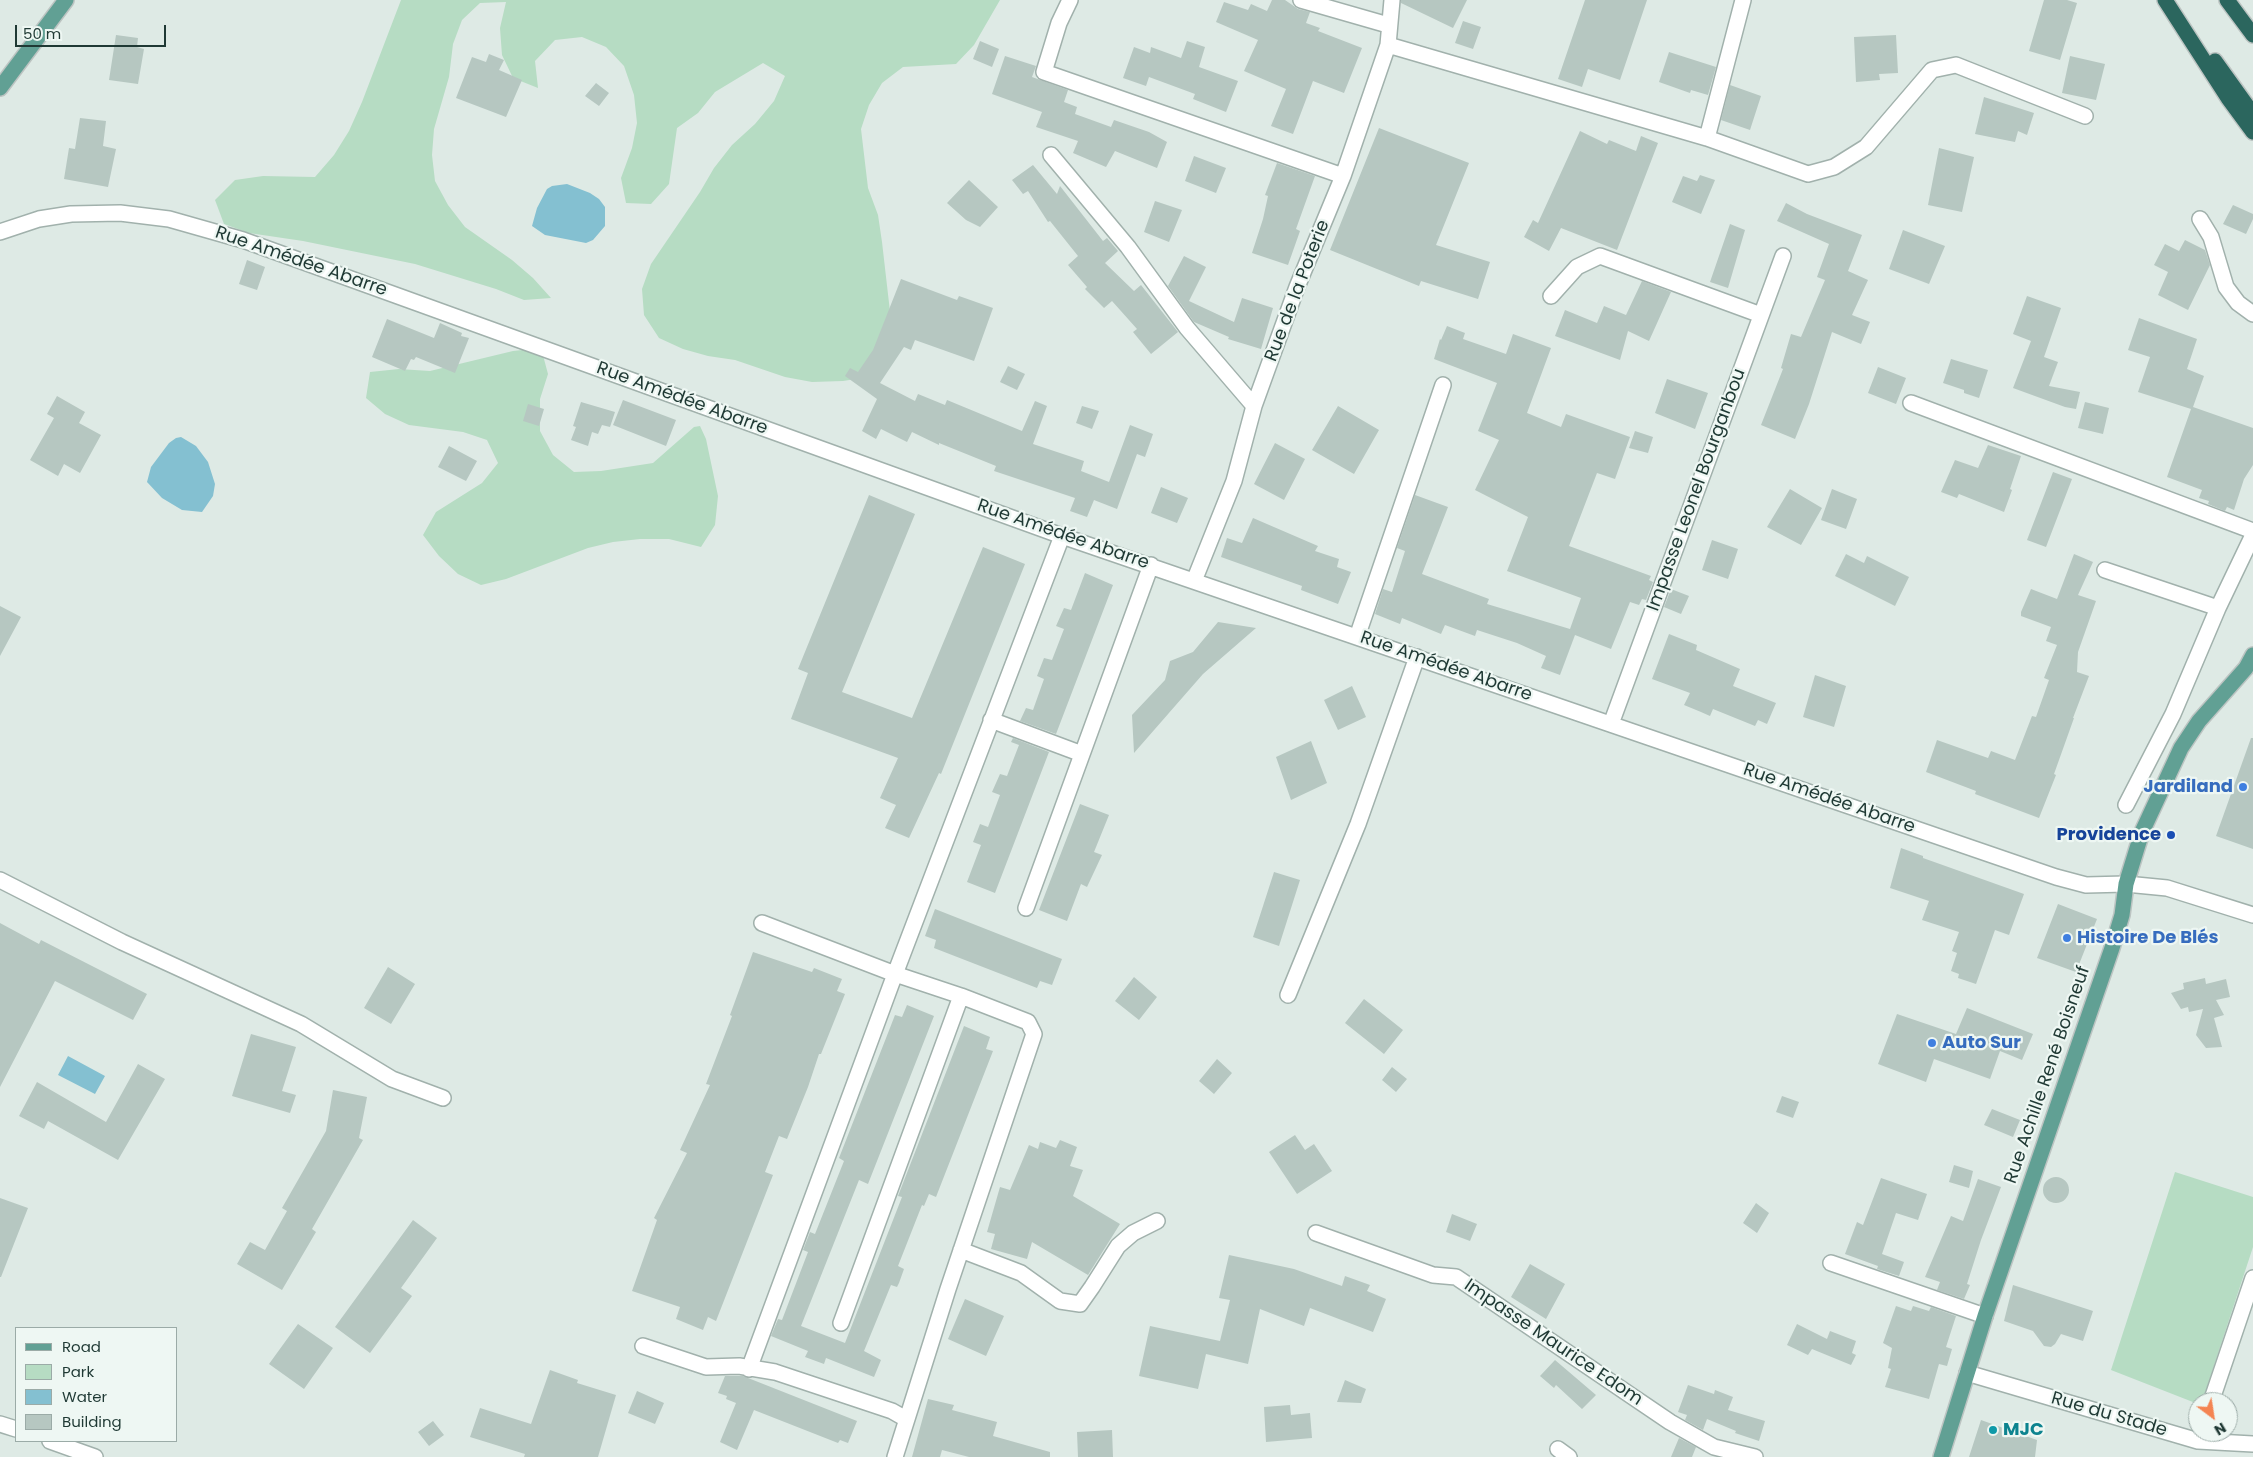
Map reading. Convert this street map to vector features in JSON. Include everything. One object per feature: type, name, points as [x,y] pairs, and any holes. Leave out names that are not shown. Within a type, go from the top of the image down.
[{"type":"highway","points":[[2165,0],[2228,98],[2253,132]]},
{"type":"highway","points":[[2174,0],[2253,114]]},
{"type":"highway","points":[[2227,0],[2253,35]]},
{"type":"main road","points":[[0,88],[66,0]]},
{"type":"main road","name":"Rue Achille René Boisneuf","points":[[1941,1457],[1985,1316],[2112,948],[2122,915],[2126,884],[2142,832],[2181,748],[2199,721],[2251,662]]},
{"type":"street","points":[[1070,0],[1059,23],[1044,72],[1343,176]]},
{"type":"street","points":[[1301,0],[1388,25]]},
{"type":"street","name":"Rue de la Poterie","points":[[1194,581],[1234,481],[1254,406],[1297,287],[1343,176],[1388,44],[1388,25],[1392,0]]},
{"type":"street","points":[[1707,138],[1743,0]]},
{"type":"street","points":[[1388,44],[1707,138],[1808,174],[1834,167],[1866,147],[1932,70],[1956,65],[2086,116]]},
{"type":"street","points":[[1051,155],[1128,246],[1187,328],[1254,406]]},
{"type":"street","name":"Rue Amédée Abarre","points":[[0,232],[39,219],[71,214],[120,212],[169,219],[234,237],[1062,536],[2056,877],[2086,885],[2126,884],[2175,890],[2253,915]]},
{"type":"street","points":[[2200,219],[2211,237],[2226,287],[2238,304],[2253,314]]},
{"type":"street","points":[[1551,296],[1577,267],[1600,256],[1761,315]]},
{"type":"street","name":"Impasse Leonel Bourganbou","points":[[1611,724],[1783,256]]},
{"type":"street","points":[[1357,637],[1443,385]]},
{"type":"street","points":[[1911,403],[2253,533],[2218,608],[2173,714],[2126,805]]},
{"type":"street","points":[[749,1369],[895,974],[1062,536]]},
{"type":"street","points":[[1026,908],[1151,566]]},
{"type":"street","points":[[2105,570],[2218,608]]},
{"type":"street","points":[[1288,995],[1358,824],[1417,657]]},
{"type":"street","points":[[991,720],[1082,754]]},
{"type":"street","points":[[0,880],[122,942],[301,1024],[392,1079],[443,1098]]},
{"type":"street","points":[[762,923],[1028,1022],[1034,1034],[961,1250],[895,1457]]},
{"type":"street","points":[[841,1323],[961,996]]},
{"type":"street","points":[[961,1250],[1021,1273],[1060,1301],[1080,1304],[1118,1246],[1133,1233],[1157,1222]]},
{"type":"street","name":"Impasse Maurice Edom","points":[[1316,1233],[1433,1275],[1456,1277],[1670,1422],[1714,1447],[1755,1457]]},
{"type":"street","points":[[1831,1263],[1985,1316]]},
{"type":"street","points":[[2214,1392],[2253,1278]]},
{"type":"street","points":[[644,1346],[706,1367],[739,1366],[775,1372],[892,1411],[906,1419]]},
{"type":"street","name":"Rue du Stade","points":[[1967,1373],[2188,1434]]},
{"type":"street","points":[[0,1424],[15,1429]]},
{"type":"street","points":[[53,1442],[91,1456]]},
{"type":"street","name":"Rue du Stade","points":[[2238,1442],[2253,1444]]},
{"type":"green space","points":[[401,0],[1000,0],[974,45],[956,64],[903,67],[882,83],[869,105],[861,129],[868,188],[878,215],[892,329],[875,376],[843,381],[812,382],[785,377],[735,360],[708,356],[683,349],[659,338],[644,315],[642,289],[651,264],[714,168],[732,145],[755,124],[774,101],[785,76],[763,63],[715,92],[698,113],[677,128],[669,184],[651,204],[626,203],[621,178],[632,148],[637,123],[634,95],[624,66],[606,47],[582,37],[555,40],[535,61],[538,88],[513,78],[502,55],[500,28],[506,2],[480,3],[462,20],[453,44],[449,77],[434,129],[432,155],[435,181],[448,205],[465,227],[512,260],[533,278],[551,298],[524,300],[496,289],[415,264],[303,241],[249,233],[224,224],[215,200],[235,180],[263,176],[315,177],[334,155],[349,131],[362,102]]},
{"type":"green space","points":[[541,348],[548,374],[540,399],[540,431],[553,455],[574,472],[601,471],[653,463],[694,427],[700,426],[706,439],[718,496],[715,525],[701,547],[669,539],[640,539],[613,542],[588,548],[506,579],[481,585],[458,574],[439,556],[423,535],[436,512],[482,483],[498,463],[487,440],[463,432],[409,425],[385,414],[366,398],[370,372],[399,369],[430,371],[513,351]]},
{"type":"green space","points":[[2175,1172],[2253,1197],[2253,1247],[2205,1392],[2188,1392],[2188,1400],[2111,1370]]},
{"type":"water","points":[[567,184],[590,193],[599,199],[605,207],[605,226],[593,240],[586,243],[545,235],[532,226],[537,208],[547,189],[552,186]]},
{"type":"water","points":[[181,437],[196,446],[208,462],[215,484],[213,496],[202,512],[182,510],[162,498],[147,482],[151,467],[169,443]]},
{"type":"water","points":[[68,1056],[105,1076],[95,1094],[58,1075]]},
{"type":"building","points":[[1272,0],[1285,0],[1298,9],[1310,12],[1306,23],[1320,28],[1318,31],[1362,48],[1344,93],[1313,81],[1293,134],[1271,126],[1286,89],[1244,71],[1258,40],[1216,22],[1224,2],[1248,10],[1251,4],[1267,11]]},
{"type":"building","points":[[1401,0],[1467,0],[1453,28],[1401,3]]},
{"type":"building","points":[[1585,0],[1647,0],[1620,80],[1588,69],[1582,87],[1558,79]]},
{"type":"building","points":[[2044,0],[2067,0],[2077,3],[2060,60],[2029,51]]},
{"type":"building","points":[[1463,21],[1481,27],[1473,49],[1455,43]]},
{"type":"building","points":[[116,35],[138,38],[137,47],[144,49],[138,84],[109,80]]},
{"type":"building","points":[[1896,35],[1898,73],[1879,74],[1880,80],[1856,82],[1854,37]]},
{"type":"building","points":[[980,41],[999,49],[992,67],[973,59]]},
{"type":"building","points":[[1187,41],[1205,47],[1199,67],[1238,81],[1226,112],[1193,99],[1195,94],[1149,77],[1146,86],[1123,78],[1134,47],[1150,53],[1151,47],[1181,58]]},
{"type":"building","points":[[1669,52],[1716,67],[1708,95],[1691,90],[1690,93],[1659,82]]},
{"type":"building","points":[[489,54],[504,60],[499,70],[522,80],[506,117],[456,98],[472,57],[486,62]]},
{"type":"building","points":[[1005,56],[1036,66],[1032,77],[1068,90],[1064,102],[1077,107],[1075,114],[1111,127],[1114,120],[1149,132],[1167,142],[1157,168],[1115,151],[1106,167],[1073,153],[1078,141],[1036,127],[1042,112],[992,94]]},
{"type":"building","points":[[2070,56],[2105,64],[2096,100],[2062,93]]},
{"type":"building","points":[[596,83],[609,93],[599,106],[585,96]]},
{"type":"building","points":[[1730,85],[1761,96],[1750,130],[1721,120]]},
{"type":"building","points":[[1984,97],[2034,113],[2027,135],[2018,131],[2015,142],[1975,134]]},
{"type":"building","points":[[80,118],[106,121],[103,146],[116,149],[108,187],[64,179],[69,148],[75,149]]},
{"type":"building","points":[[1379,128],[1469,163],[1436,245],[1490,262],[1478,299],[1421,281],[1419,286],[1330,250]]},
{"type":"building","points":[[1580,131],[1607,144],[1609,140],[1636,151],[1641,136],[1658,143],[1617,250],[1561,228],[1549,251],[1524,237],[1533,220],[1538,223]]},
{"type":"building","points":[[1939,148],[1974,157],[1962,212],[1928,205]]},
{"type":"building","points":[[1194,156],[1226,168],[1216,193],[1185,181]]},
{"type":"building","points":[[1277,163],[1315,176],[1296,229],[1300,231],[1288,265],[1252,253],[1263,219],[1268,196],[1265,195]]},
{"type":"building","points":[[1033,165],[1057,194],[1060,186],[1103,241],[1107,238],[1118,251],[1105,263],[1134,291],[1141,285],[1178,332],[1151,354],[1133,332],[1137,329],[1112,301],[1104,308],[1085,289],[1087,287],[1068,265],[1078,256],[1050,221],[1048,222],[1028,191],[1023,194],[1012,180]]},
{"type":"building","points":[[1700,175],[1715,180],[1701,214],[1672,202],[1683,176],[1697,181]]},
{"type":"building","points":[[969,180],[998,207],[980,227],[966,220],[947,203]]},
{"type":"building","points":[[1155,201],[1182,210],[1169,242],[1144,232]]},
{"type":"building","points":[[1786,203],[1807,214],[1862,235],[1848,271],[1868,280],[1852,315],[1870,322],[1861,344],[1832,332],[1809,404],[1795,439],[1761,425],[1783,369],[1781,368],[1791,334],[1801,337],[1825,280],[1817,277],[1829,244],[1777,221]]},
{"type":"building","points":[[2233,205],[2253,214],[2253,219],[2246,234],[2223,224]]},
{"type":"building","points":[[1730,224],[1745,230],[1728,288],[1710,282]]},
{"type":"building","points":[[1903,230],[1945,246],[1929,284],[1889,269]]},
{"type":"building","points":[[2185,240],[2205,250],[2210,265],[2188,310],[2158,295],[2168,272],[2154,265],[2165,244],[2179,251]]},
{"type":"building","points":[[1184,256],[1206,267],[1189,301],[1234,322],[1242,298],[1273,308],[1261,349],[1228,339],[1229,337],[1194,322],[1168,286]]},
{"type":"building","points":[[247,260],[265,267],[257,290],[239,284]]},
{"type":"building","points":[[901,279],[957,300],[959,296],[993,308],[974,361],[915,340],[911,350],[904,347],[880,383],[915,401],[918,394],[945,405],[947,400],[1022,431],[1035,401],[1047,406],[1033,444],[1084,461],[1081,471],[1109,482],[1130,425],[1153,434],[1145,457],[1137,454],[1117,509],[1094,500],[1087,517],[1070,511],[1075,498],[994,471],[996,466],[939,443],[939,445],[912,432],[907,442],[881,429],[876,439],[862,431],[877,399],[845,376],[850,368],[858,372],[873,350]]},
{"type":"building","points":[[1642,281],[1671,292],[1649,341],[1628,331],[1620,360],[1555,336],[1565,310],[1597,323],[1604,306],[1626,315]]},
{"type":"building","points":[[2027,296],[2061,308],[2044,357],[2058,362],[2049,386],[2080,392],[2076,409],[2065,407],[2013,388],[2031,341],[2013,334]]},
{"type":"building","points":[[2139,318],[2197,339],[2187,369],[2204,376],[2193,407],[2253,428],[2253,465],[2244,479],[2234,510],[2227,507],[2225,511],[2208,504],[2209,501],[2199,498],[2202,490],[2167,477],[2191,409],[2138,392],[2150,357],[2128,350]]},
{"type":"building","points":[[387,319],[434,338],[440,323],[462,333],[461,336],[469,338],[455,373],[416,357],[414,360],[411,359],[405,371],[372,357]]},
{"type":"building","points":[[1447,326],[1465,333],[1463,339],[1506,354],[1513,334],[1551,348],[1527,413],[1561,427],[1566,414],[1630,437],[1615,479],[1597,473],[1569,546],[1651,576],[1649,580],[1653,582],[1646,600],[1642,599],[1639,605],[1630,602],[1611,649],[1575,635],[1560,675],[1541,668],[1546,656],[1517,643],[1477,630],[1475,636],[1445,625],[1441,634],[1402,618],[1400,624],[1375,614],[1383,589],[1392,592],[1405,551],[1397,548],[1415,495],[1448,507],[1422,574],[1489,599],[1487,604],[1570,629],[1581,598],[1507,571],[1528,517],[1475,490],[1499,440],[1478,431],[1497,383],[1434,359],[1440,339]]},
{"type":"building","points":[[1951,359],[1988,370],[1979,398],[1964,393],[1964,390],[1943,383]]},
{"type":"building","points":[[1008,366],[1025,374],[1017,390],[1000,382]]},
{"type":"building","points":[[1878,367],[1906,378],[1896,404],[1868,393]]},
{"type":"building","points":[[1667,379],[1708,393],[1695,429],[1655,413]]},
{"type":"building","points":[[57,396],[85,412],[79,423],[101,435],[80,473],[64,464],[58,476],[30,460],[54,418],[47,414]]},
{"type":"building","points":[[623,400],[676,420],[666,446],[613,425]]},
{"type":"building","points":[[581,402],[615,412],[610,427],[602,425],[598,434],[592,432],[588,446],[571,440],[576,427],[573,426]]},
{"type":"building","points":[[2085,402],[2109,408],[2103,434],[2078,428]]},
{"type":"building","points":[[528,404],[544,409],[539,426],[523,421]]},
{"type":"building","points":[[1082,406],[1099,411],[1092,429],[1076,423]]},
{"type":"building","points":[[1338,406],[1379,430],[1354,474],[1312,450]]},
{"type":"building","points":[[1635,431],[1653,437],[1648,453],[1629,448]]},
{"type":"building","points":[[1275,443],[1305,459],[1284,500],[1254,484]]},
{"type":"building","points":[[1988,445],[2021,456],[2004,512],[1959,494],[1957,498],[1941,492],[1955,460],[1978,468]]},
{"type":"building","points":[[449,446],[477,461],[466,481],[438,467]]},
{"type":"building","points":[[2053,472],[2072,479],[2046,547],[2027,540]]},
{"type":"building","points":[[1161,487],[1188,498],[1177,523],[1151,513]]},
{"type":"building","points":[[1790,489],[1822,508],[1801,545],[1767,527]]},
{"type":"building","points":[[1832,489],[1857,499],[1846,529],[1821,520]]},
{"type":"building","points":[[869,495],[915,514],[842,692],[912,718],[983,547],[1025,564],[941,774],[939,773],[909,838],[885,828],[896,805],[880,798],[898,758],[791,719],[808,673],[798,669]]},
{"type":"building","points":[[1253,518],[1318,546],[1315,551],[1339,559],[1337,567],[1351,572],[1338,604],[1301,590],[1302,586],[1221,557],[1227,538],[1242,543]]},
{"type":"building","points":[[1712,540],[1738,549],[1728,579],[1702,570]]},
{"type":"building","points":[[1846,554],[1864,563],[1867,556],[1909,577],[1895,606],[1835,576]]},
{"type":"building","points":[[2074,554],[2093,562],[2078,595],[2096,601],[2078,652],[2077,672],[2089,676],[2054,774],[2056,775],[2039,818],[1975,794],[1976,791],[1926,772],[1937,740],[1988,758],[1991,751],[2015,760],[2032,716],[2036,717],[2049,680],[2044,678],[2057,645],[2046,641],[2051,627],[2021,616],[2021,612],[2031,589],[2057,599]]},
{"type":"building","points":[[1085,573],[1113,585],[1056,734],[1020,721],[1026,708],[1033,710],[1044,679],[1037,676],[1044,658],[1052,660],[1064,629],[1056,626],[1064,608],[1071,610]]},
{"type":"building","points":[[1671,589],[1689,596],[1681,614],[1664,607]]},
{"type":"building","points":[[0,606],[21,617],[0,656]]},
{"type":"building","points":[[1218,622],[1256,628],[1203,674],[1134,753],[1132,715],[1165,680],[1170,661],[1193,652]]},
{"type":"building","points":[[1669,634],[1697,645],[1696,650],[1740,669],[1733,686],[1776,703],[1767,724],[1758,720],[1755,726],[1713,709],[1710,716],[1684,705],[1690,693],[1652,679]]},
{"type":"building","points":[[1815,675],[1846,686],[1834,727],[1803,717]]},
{"type":"building","points":[[1352,686],[1366,717],[1338,730],[1324,700]]},
{"type":"building","points":[[1013,738],[1049,752],[995,893],[967,882],[981,845],[973,842],[980,824],[988,827],[1000,795],[992,792],[1000,774],[1007,776],[1019,745],[1011,742]]},
{"type":"building","name":"Jardiland","points":[[2251,738],[2253,738],[2253,849],[2216,836]]},
{"type":"building","points":[[1311,741],[1327,783],[1291,800],[1276,757]]},
{"type":"building","points":[[1080,804],[1109,815],[1094,852],[1102,855],[1087,887],[1081,884],[1067,921],[1039,910]]},
{"type":"building","points":[[1901,848],[1923,856],[1923,858],[2024,894],[2009,935],[1995,930],[1976,984],[1958,978],[1959,974],[1951,971],[1957,953],[1952,951],[1959,932],[1922,920],[1929,901],[1890,888]]},
{"type":"building","points":[[1274,872],[1300,880],[1279,946],[1253,937]]},
{"type":"building","name":"Histoire De Blés","points":[[2058,904],[2097,919],[2076,972],[2037,958]]},
{"type":"building","points":[[935,909],[1062,959],[1052,985],[1040,981],[1037,988],[934,948],[936,940],[925,936]]},
{"type":"building","points":[[0,923],[39,944],[41,940],[147,994],[133,1020],[55,981],[0,1087]]},
{"type":"building","points":[[753,952],[812,972],[814,968],[842,979],[837,991],[845,994],[821,1054],[819,1054],[787,1139],[779,1136],[765,1172],[773,1175],[716,1321],[708,1317],[703,1330],[676,1319],[680,1307],[632,1291],[657,1220],[654,1218],[687,1153],[680,1150],[710,1085],[706,1084],[732,1016],[730,1015]]},
{"type":"building","points":[[388,967],[415,984],[391,1024],[364,1008]]},
{"type":"building","points":[[1134,977],[1157,997],[1139,1020],[1115,1001]]},
{"type":"building","points":[[2205,978],[2206,984],[2226,979],[2230,997],[2216,1000],[2224,1015],[2214,1018],[2222,1047],[2206,1048],[2196,1035],[2203,1009],[2189,1012],[2188,1007],[2181,1009],[2171,993],[2184,989],[2183,983]]},
{"type":"building","points":[[1364,999],[1403,1030],[1384,1054],[1345,1023]]},
{"type":"building","points":[[907,1005],[934,1016],[868,1184],[859,1180],[801,1326],[845,1343],[902,1197],[898,1196],[964,1026],[990,1037],[986,1049],[993,1051],[936,1197],[929,1194],[924,1206],[922,1205],[898,1266],[904,1269],[899,1283],[897,1287],[891,1285],[864,1351],[881,1360],[874,1377],[826,1358],[824,1364],[805,1357],[808,1351],[771,1336],[778,1319],[782,1320],[808,1252],[803,1250],[810,1232],[815,1234],[844,1161],[839,1158],[895,1015],[902,1017]]},
{"type":"building","name":"Auto Sur","points":[[1967,1008],[2033,1034],[2022,1060],[2000,1051],[1990,1079],[1934,1059],[1926,1082],[1878,1064],[1897,1014],[1956,1034]]},
{"type":"building","points":[[251,1034],[296,1047],[282,1091],[296,1095],[290,1113],[232,1096]]},
{"type":"building","points":[[1217,1059],[1232,1073],[1214,1094],[1199,1081]]},
{"type":"building","points":[[138,1064],[165,1079],[118,1160],[48,1121],[44,1129],[19,1116],[37,1082],[106,1122]]},
{"type":"building","points":[[1392,1067],[1407,1079],[1396,1092],[1382,1080]]},
{"type":"building","points":[[333,1090],[367,1097],[359,1138],[363,1140],[312,1229],[316,1232],[282,1290],[237,1264],[250,1242],[265,1250],[287,1211],[282,1208],[326,1131]]},
{"type":"building","points":[[1782,1096],[1799,1102],[1793,1118],[1776,1112]]},
{"type":"building","points":[[1992,1109],[2020,1120],[2013,1137],[1984,1125]]},
{"type":"building","points":[[1295,1135],[1305,1150],[1314,1144],[1332,1171],[1297,1194],[1269,1152]]},
{"type":"building","points":[[1060,1140],[1077,1147],[1070,1166],[1083,1170],[1073,1196],[1120,1224],[1088,1275],[1032,1242],[1027,1259],[991,1249],[995,1234],[987,1232],[1000,1187],[1010,1190],[1029,1145],[1038,1149],[1040,1142],[1056,1148]]},
{"type":"building","points":[[1954,1165],[1973,1171],[1969,1188],[1949,1182]]},
{"type":"building","points":[[2056,1177],[2065,1181],[2069,1190],[2065,1199],[2056,1203],[2047,1199],[2043,1190],[2047,1181]]},
{"type":"building","points":[[1881,1178],[1927,1194],[1918,1220],[1896,1213],[1882,1254],[1904,1262],[1899,1276],[1877,1269],[1878,1266],[1845,1254],[1857,1222],[1863,1225]]},
{"type":"building","points":[[1978,1179],[2001,1187],[1981,1240],[1967,1284],[1970,1285],[1964,1299],[1937,1290],[1940,1282],[1925,1277],[1951,1216],[1963,1221]]},
{"type":"building","points":[[0,1198],[28,1208],[1,1277],[0,1277]]},
{"type":"building","points":[[1756,1203],[1769,1213],[1757,1233],[1743,1223]]},
{"type":"building","points":[[1452,1214],[1477,1224],[1470,1241],[1446,1232]]},
{"type":"building","points":[[413,1220],[437,1238],[401,1288],[412,1296],[370,1353],[335,1327]]},
{"type":"building","points":[[1229,1255],[1294,1269],[1342,1286],[1345,1276],[1370,1285],[1367,1291],[1386,1299],[1373,1332],[1310,1308],[1304,1326],[1260,1309],[1248,1364],[1206,1354],[1198,1389],[1139,1376],[1150,1326],[1220,1341],[1230,1300],[1219,1298]]},
{"type":"building","points":[[1530,1264],[1565,1284],[1546,1319],[1511,1297]]},
{"type":"building","points":[[2013,1285],[2093,1311],[2083,1341],[2061,1334],[2051,1347],[2044,1346],[2033,1331],[2004,1321]]},
{"type":"building","points":[[965,1299],[1004,1316],[986,1356],[948,1339]]},
{"type":"building","points":[[1896,1306],[1911,1311],[1913,1306],[1929,1311],[1931,1307],[1956,1316],[1946,1347],[1952,1349],[1947,1366],[1939,1364],[1929,1399],[1885,1387],[1891,1369],[1888,1368],[1892,1348],[1883,1343]]},
{"type":"building","points":[[298,1324],[333,1348],[304,1389],[269,1364]]},
{"type":"building","points":[[1797,1324],[1827,1339],[1830,1331],[1856,1341],[1852,1353],[1856,1355],[1851,1365],[1812,1349],[1808,1355],[1787,1345]]},
{"type":"building","points":[[1555,1360],[1596,1395],[1582,1409],[1556,1385],[1554,1388],[1540,1376]]},
{"type":"building","points":[[550,1370],[578,1380],[577,1383],[616,1395],[598,1457],[524,1457],[525,1454],[470,1437],[480,1408],[531,1424]]},
{"type":"building","points":[[725,1376],[743,1376],[857,1421],[848,1443],[840,1440],[838,1443],[754,1410],[737,1450],[720,1442],[736,1403],[726,1399],[727,1396],[718,1393]]},
{"type":"building","points":[[1345,1380],[1366,1389],[1361,1403],[1337,1402]]},
{"type":"building","points":[[1688,1385],[1714,1394],[1715,1390],[1733,1397],[1728,1410],[1765,1421],[1759,1441],[1735,1433],[1736,1431],[1707,1419],[1703,1430],[1685,1420],[1687,1415],[1678,1412]]},
{"type":"building","points":[[637,1391],[664,1403],[655,1424],[628,1413]]},
{"type":"building","points":[[928,1399],[954,1405],[952,1410],[997,1422],[993,1436],[1050,1452],[1050,1457],[969,1457],[942,1450],[940,1457],[912,1457]]},
{"type":"building","points":[[1290,1405],[1291,1415],[1310,1413],[1312,1438],[1266,1442],[1264,1407]]},
{"type":"building","name":"MJC","points":[[1981,1420],[2037,1440],[2035,1457],[1969,1457]]},
{"type":"building","points":[[433,1421],[444,1435],[429,1446],[418,1432]]},
{"type":"building","points":[[1112,1430],[1113,1457],[1078,1457],[1077,1432]]},
{"type":"building","points":[[1679,1438],[1696,1447],[1692,1457],[1671,1457]]},
{"type":"place","name":"Jardiland","points":[[2243,787]]},
{"type":"place","name":"Providence","points":[[2171,835]]},
{"type":"place","name":"Histoire De Blés","points":[[2067,938]]},
{"type":"place","name":"Auto Sur","points":[[1932,1043]]},
{"type":"place","name":"MJC","points":[[1993,1430]]}]
